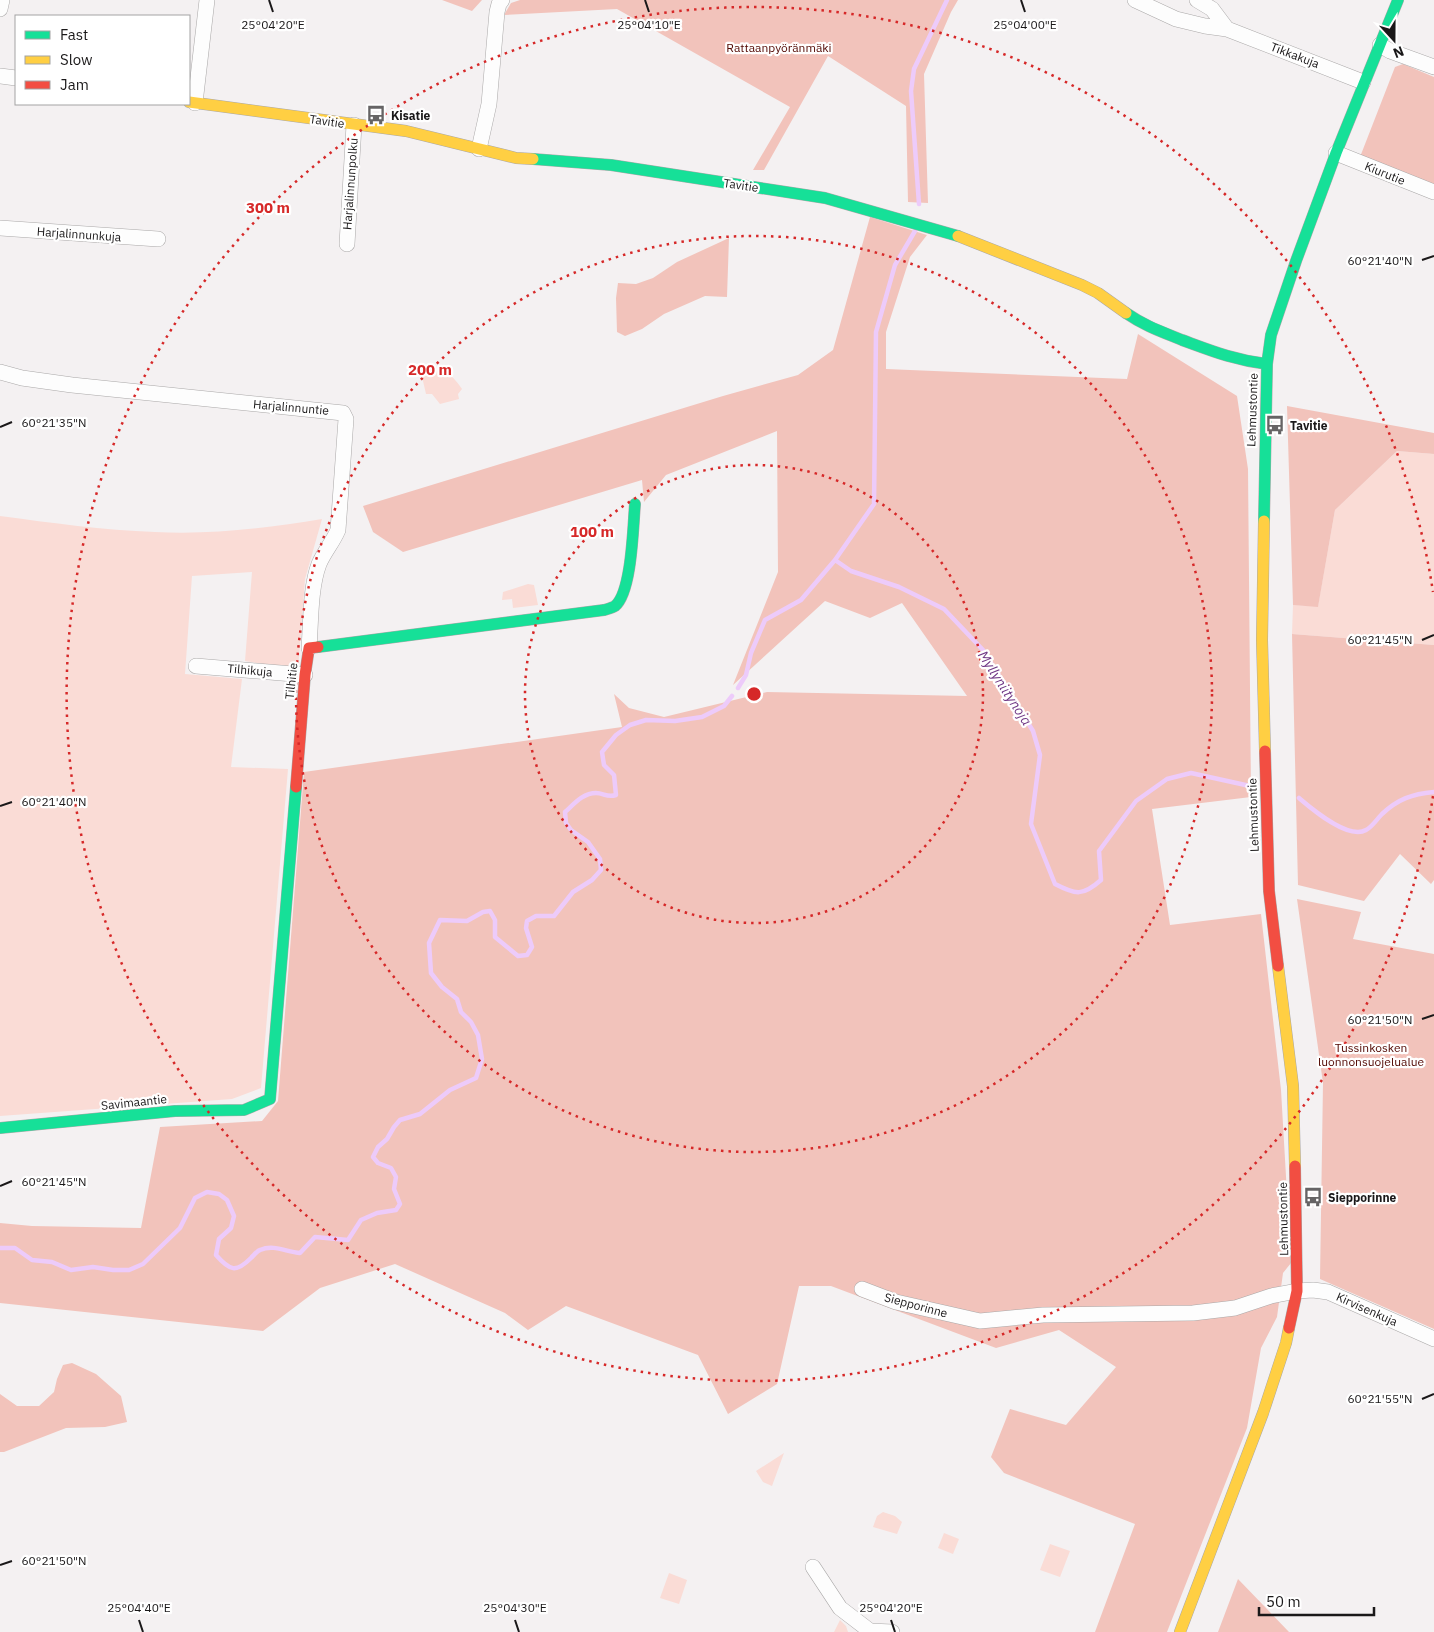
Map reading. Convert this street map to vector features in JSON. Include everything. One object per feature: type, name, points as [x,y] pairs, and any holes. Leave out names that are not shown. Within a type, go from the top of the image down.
[{"type":"street","points":[[0,9],[2,0]]},
{"type":"street","points":[[192,102],[203,47],[207,0]]},
{"type":"street","points":[[480,149],[489,104],[497,12],[502,0]]},
{"type":"street","name":"Tikkakuja","points":[[1135,0],[1176,19],[1205,26],[1227,28],[1363,82]]},
{"type":"street","name":"Tikkakuja","points":[[1197,0],[1212,9],[1227,28]]},
{"type":"street","name":"Lehmustontie","points":[[1180,1632],[1263,1413],[1286,1343],[1297,1291],[1293,1086],[1269,881],[1262,640],[1264,435],[1267,364],[1271,335],[1336,153],[1363,82],[1398,0]]},
{"type":"street","points":[[1380,45],[1434,67]]},
{"type":"street","points":[[0,76],[15,78]]},
{"type":"street","name":"Tavitie","points":[[192,102],[406,131],[516,158],[610,165],[835,200],[960,237],[1082,285],[1144,324],[1224,356],[1267,364]]},
{"type":"street","name":"Harjalinnunpolku","points":[[347,244],[354,124]]},
{"type":"street","name":"Kiurutie","points":[[1336,153],[1434,192]]},
{"type":"street","name":"Harjalinnunkuja","points":[[0,228],[158,239]]},
{"type":"street","name":"Harjalinnuntie","points":[[0,372],[22,378],[67,384],[343,413],[346,419],[338,530],[334,540],[320,561],[315,578],[309,648]]},
{"type":"street","name":"Tilhitie","points":[[270,1100],[305,675],[309,648],[604,610],[615,606],[621,596],[630,564],[635,504]]},
{"type":"street","name":"Tilhikuja","points":[[196,666],[305,675]]},
{"type":"street","name":"Savimaantie","points":[[0,1128],[174,1111],[244,1110],[270,1100]]},
{"type":"street","name":"Siepporinne","points":[[862,1289],[896,1302],[980,1321],[1043,1314],[1193,1314],[1235,1308],[1271,1296],[1297,1291]]},
{"type":"street","name":"Kirvisenkuja","points":[[1297,1291],[1313,1290],[1328,1292],[1434,1339]]},
{"type":"street","points":[[813,1566],[840,1608],[870,1631],[892,1632]]},
{"type":"shaded area","points":[[423,371],[436,371],[450,375],[462,389],[458,394],[459,399],[440,404],[432,394],[426,394]]},
{"type":"shaded area","points":[[1397,451],[1434,454],[1434,645],[1292,634],[1293,605],[1318,606],[1335,510]]},
{"type":"shaded area","points":[[0,516],[97,528],[176,533],[239,530],[322,519],[305,579],[298,670],[245,661],[252,572],[192,576],[185,674],[242,679],[231,767],[288,769],[261,1088],[232,1099],[0,1116]]},
{"type":"shaded area","points":[[528,584],[534,585],[538,605],[513,608],[512,599],[502,600],[503,592]]},
{"type":"shaded area","points":[[784,1453],[772,1486],[763,1482],[756,1471]]},
{"type":"shaded area","points":[[883,1512],[895,1516],[902,1522],[897,1534],[873,1527],[877,1516]]},
{"type":"shaded area","points":[[944,1533],[959,1539],[953,1554],[938,1548]]},
{"type":"shaded area","points":[[1050,1544],[1070,1551],[1060,1577],[1040,1570]]},
{"type":"shaded area","points":[[669,1573],[687,1580],[679,1604],[660,1598]]},
{"type":"shaded area","points":[[840,1620],[846,1626],[848,1632],[834,1632]]},
{"type":"green space","points":[[442,0],[482,0],[472,11]]},
{"type":"green space","name":"Rattaanpyöränmäki","points":[[520,0],[958,0],[924,74],[928,203],[908,202],[906,106],[828,56],[764,170],[753,170],[790,107],[617,9],[504,15],[511,3]]},
{"type":"green space","points":[[1403,64],[1434,77],[1434,188],[1360,157],[1395,67]]},
{"type":"green space","points":[[870,217],[927,235],[910,257],[886,332],[886,369],[1127,379],[1138,334],[1237,396],[1248,469],[1251,797],[1152,809],[1170,925],[1261,914],[1281,1090],[1291,1263],[1283,1273],[1277,1317],[1261,1348],[1247,1428],[1167,1632],[1095,1632],[1135,1524],[1004,1473],[991,1457],[1010,1409],[1066,1425],[1116,1367],[1059,1330],[996,1348],[831,1286],[799,1286],[777,1384],[728,1414],[698,1355],[566,1306],[528,1330],[505,1313],[395,1264],[320,1288],[263,1331],[0,1303],[0,1223],[32,1226],[141,1228],[160,1127],[262,1121],[278,1101],[304,772],[622,727],[614,694],[629,708],[664,717],[767,692],[967,696],[902,603],[870,618],[825,601],[733,685],[778,572],[777,431],[666,475],[644,502],[642,480],[403,552],[373,532],[363,506],[723,396],[798,375],[833,350]]},
{"type":"green space","points":[[729,238],[727,297],[705,296],[664,314],[642,329],[625,336],[617,332],[616,298],[618,283],[636,284],[653,278],[677,262]]},
{"type":"green space","points":[[1287,406],[1434,433],[1434,454],[1397,451],[1335,510],[1318,607],[1293,605]]},
{"type":"green space","points":[[1292,634],[1434,645],[1434,880],[1431,884],[1400,854],[1364,901],[1298,885]]},
{"type":"green space","name":"Tussinkosken luonnonsuojelualue","points":[[1297,899],[1361,912],[1353,939],[1434,954],[1434,1329],[1320,1279],[1323,1083]]},
{"type":"green space","points":[[72,1363],[96,1374],[121,1396],[127,1422],[105,1427],[66,1428],[0,1452],[0,1394],[17,1406],[39,1406],[54,1392],[63,1365]]},
{"type":"green space","points":[[1238,1579],[1289,1632],[1218,1632]]},
{"type":"waterway","points":[[919,204],[911,91],[914,69],[947,0]]},
{"type":"waterway","points":[[738,688],[746,675],[751,653],[765,620],[801,600],[835,560],[874,504],[876,332],[895,265],[915,231]]},
{"type":"waterway","name":"Myllyniitynoja","points":[[835,560],[851,571],[899,587],[944,609],[983,650],[1033,731],[1040,755],[1031,824],[1055,884],[1074,892],[1079,892],[1089,889],[1101,880],[1099,851],[1136,801],[1167,779],[1191,773],[1250,786]]},
{"type":"waterway","name":"Myllyniitynoja","points":[[0,1248],[15,1248],[32,1260],[52,1262],[71,1270],[93,1267],[129,1270],[143,1264],[180,1228],[195,1198],[207,1192],[219,1194],[227,1200],[234,1216],[231,1228],[219,1239],[216,1255],[229,1267],[237,1268],[246,1263],[258,1251],[265,1248],[300,1253],[315,1237],[348,1240],[361,1220],[377,1213],[396,1210],[400,1204],[394,1189],[396,1177],[391,1168],[378,1163],[373,1157],[378,1147],[387,1139],[400,1120],[420,1114],[450,1090],[476,1078],[482,1059],[478,1035],[471,1022],[461,1012],[457,999],[442,987],[431,973],[429,943],[440,920],[467,921],[483,912],[490,911],[495,920],[495,937],[518,956],[527,955],[532,947],[526,928],[527,921],[536,916],[554,916],[573,892],[592,880],[601,870],[600,859],[588,842],[571,830],[566,823],[565,812],[579,799],[591,793],[616,795],[614,775],[604,765],[602,752],[616,735],[630,725],[646,720],[675,721],[702,717],[724,706],[732,696]]},
{"type":"waterway","name":"Myllyniitynoja","points":[[1299,798],[1331,822],[1350,831],[1358,832],[1368,829],[1382,814],[1400,801],[1419,794],[1434,792]]},
{"type":"traffic: fast","points":[[1264,521],[1267,364],[1271,335],[1336,153],[1398,0]]},
{"type":"traffic: fast","points":[[533,159],[611,165],[825,198],[958,236]]},
{"type":"traffic: fast","points":[[1126,313],[1153,328],[1203,348],[1234,358],[1267,364]]},
{"type":"traffic: fast","points":[[318,647],[604,610],[615,606],[621,598],[628,573],[635,504]]},
{"type":"traffic: fast","points":[[0,1128],[175,1111],[244,1110],[270,1099],[296,787]]},
{"type":"traffic: slow","points":[[190,102],[406,131],[516,158],[533,159]]},
{"type":"traffic: slow","points":[[958,236],[1082,285],[1098,293],[1126,313]]},
{"type":"traffic: slow","points":[[1264,521],[1262,640],[1265,751]]},
{"type":"traffic: slow","points":[[1278,966],[1293,1086],[1295,1166]]},
{"type":"traffic: slow","points":[[1180,1632],[1263,1413],[1286,1343],[1289,1328]]},
{"type":"traffic: jam","points":[[296,787],[309,648],[318,647]]},
{"type":"traffic: jam","points":[[1265,751],[1269,891],[1278,966]]},
{"type":"traffic: jam","points":[[1289,1328],[1297,1291],[1295,1166]]},
{"type":"place","name":"Kisatie","points":[[376,115]]},
{"type":"place","name":"Tavitie","points":[[1275,425]]},
{"type":"place","name":"Siepporinne","points":[[1313,1197]]}]
